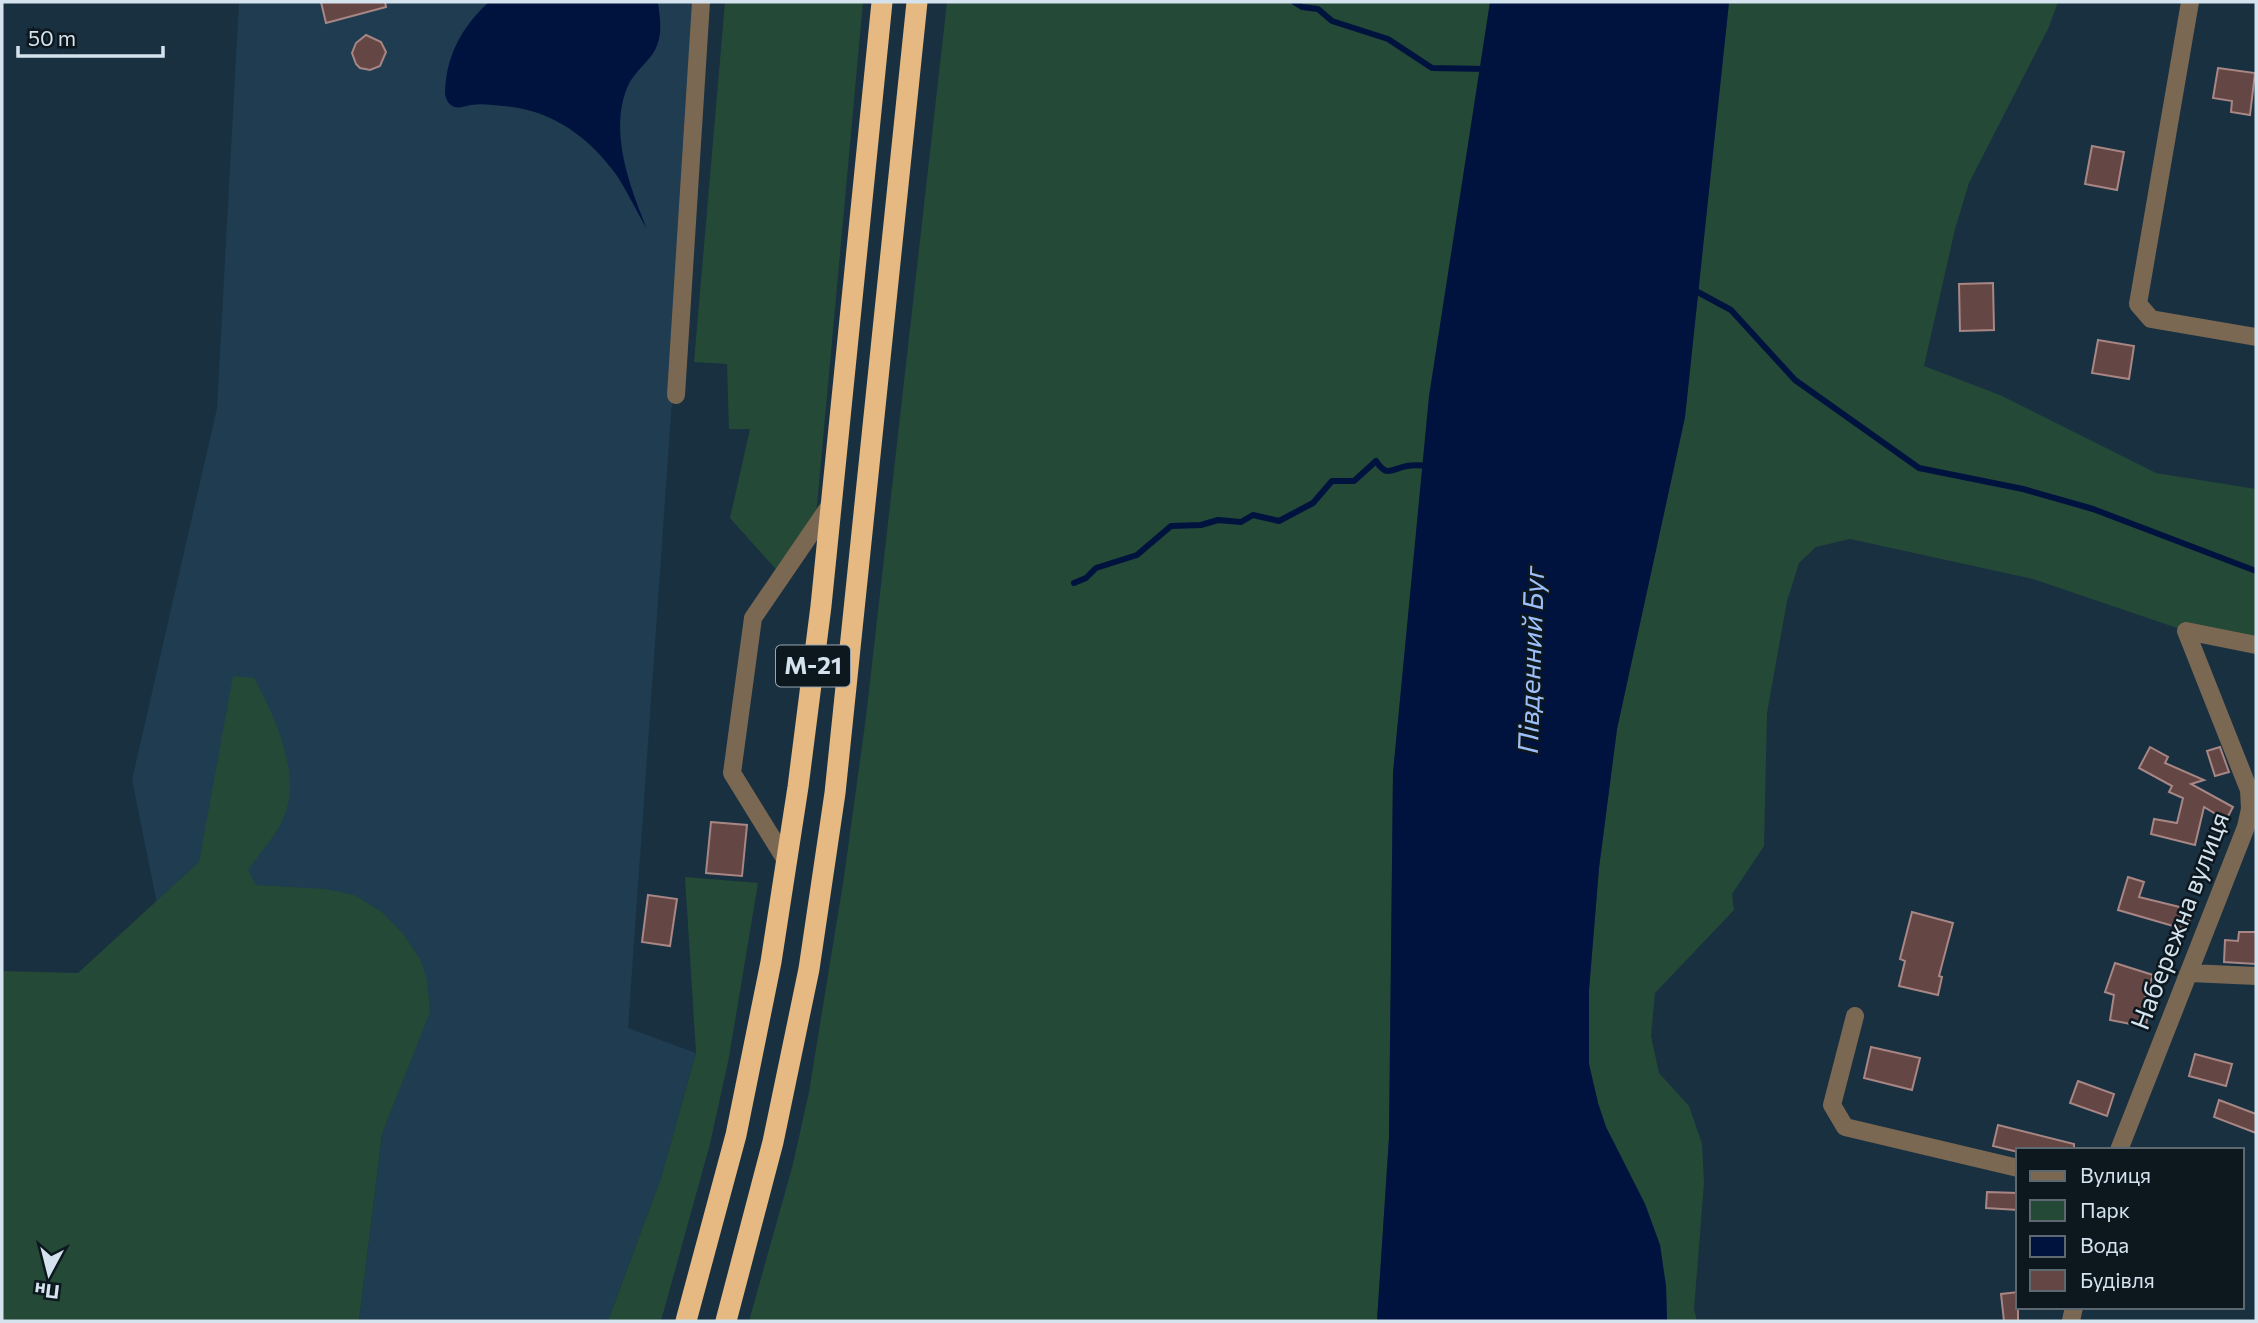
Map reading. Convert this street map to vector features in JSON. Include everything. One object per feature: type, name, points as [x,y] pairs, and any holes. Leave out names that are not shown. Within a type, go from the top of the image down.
[{"type":"highway","name":"М-21","points":[[686,1321],[736,1135],[771,962],[787,862],[831,504],[881,2]]},
{"type":"highway","name":"М-21","points":[[726,1321],[773,1142],[809,969],[835,793],[917,2]]},
{"type":"highway","points":[[798,787],[835,793]]},
{"type":"street","points":[[676,395],[701,2]]},
{"type":"street","points":[[2190,2],[2138,304],[2151,319],[2256,337]]},
{"type":"street","points":[[787,862],[732,773],[753,618],[831,504]]},
{"type":"street","name":"Набережна вулиця","points":[[2120,1148],[2190,973],[2246,827],[2250,809],[2249,790],[2186,631],[2256,645]]},
{"type":"street","points":[[2190,973],[2256,976]]},
{"type":"street","points":[[1855,1016],[1832,1105],[1845,1127],[2016,1168]]},
{"type":"shaded area","points":[[239,2],[700,2],[628,1028],[696,1053],[661,1178],[608,1321],[359,1321],[382,1134],[429,1012],[175,992],[132,780],[217,408]]},
{"type":"green space","points":[[725,2],[863,2],[815,527],[782,576],[730,518],[750,429],[729,429],[727,364],[694,362]]},
{"type":"green space","points":[[947,2],[1490,2],[1427,424],[1393,773],[1389,1138],[1377,1321],[749,1321],[793,1164],[809,1092],[844,877],[866,717]]},
{"type":"green space","points":[[1729,2],[2058,2],[2048,29],[1969,183],[1955,229],[1924,366],[2000,395],[2156,473],[2256,489],[2256,645],[2186,631],[2033,579],[1850,539],[1816,547],[1799,563],[1787,601],[1767,713],[1764,846],[1732,894],[1734,910],[1655,993],[1651,1036],[1659,1073],[1689,1106],[1702,1144],[1704,1183],[1694,1309],[1697,1321],[1667,1321],[1666,1286],[1660,1245],[1645,1204],[1606,1127],[1598,1103],[1589,1064],[1589,990],[1599,868],[1617,729],[1685,417]]},
{"type":"green space","points":[[233,676],[254,678],[278,729],[288,767],[288,804],[282,821],[248,870],[256,885],[326,889],[354,895],[382,912],[404,935],[420,959],[427,980],[430,1012],[382,1134],[359,1321],[2,1321],[2,971],[78,973],[199,862]]},
{"type":"green space","points":[[685,877],[758,883],[729,1057],[710,1144],[661,1321],[608,1321],[661,1178],[696,1053]]},
{"type":"water","points":[[489,2],[658,2],[660,26],[656,48],[629,84],[620,123],[628,178],[647,229],[615,173],[593,147],[567,127],[520,108],[483,104],[458,107],[448,103],[445,94],[446,80],[455,47],[466,27]]},
{"type":"water","name":"Південний Буг","points":[[1490,2],[1729,2],[1685,417],[1617,729],[1599,868],[1589,990],[1589,1064],[1598,1103],[1606,1127],[1645,1204],[1660,1245],[1666,1286],[1667,1321],[1377,1321],[1389,1138],[1393,773],[1429,396]]},
{"type":"building","points":[[321,2],[385,2],[386,7],[326,23]]},
{"type":"building","points":[[366,35],[381,42],[386,52],[380,66],[370,70],[360,68],[352,53],[356,43]]},
{"type":"building","points":[[2218,68],[2255,73],[2250,115],[2231,112],[2232,101],[2213,98]]},
{"type":"building","points":[[2092,146],[2124,152],[2117,190],[2085,184]]},
{"type":"building","points":[[1993,283],[1994,330],[1960,331],[1959,284]]},
{"type":"building","points":[[2098,340],[2134,346],[2129,379],[2092,373]]},
{"type":"building","points":[[2150,747],[2168,757],[2165,763],[2204,780],[2191,784],[2233,807],[2226,820],[2204,807],[2195,845],[2151,834],[2154,819],[2177,823],[2183,798],[2169,792],[2172,786],[2139,768]]},
{"type":"building","points":[[2220,747],[2229,772],[2215,776],[2207,751]]},
{"type":"building","points":[[711,822],[747,825],[742,876],[706,873]]},
{"type":"building","points":[[2128,877],[2144,882],[2139,897],[2192,910],[2187,930],[2118,910]]},
{"type":"building","points":[[648,895],[677,899],[670,946],[642,942]]},
{"type":"building","points":[[1912,912],[1953,923],[1939,976],[1942,977],[1938,995],[1899,986],[1905,961],[1900,959]]},
{"type":"building","points":[[2239,932],[2256,932],[2256,964],[2224,962],[2225,940],[2238,941]]},
{"type":"building","points":[[2115,963],[2153,975],[2141,1010],[2148,1012],[2146,1027],[2110,1020],[2114,995],[2105,992]]},
{"type":"building","points":[[1871,1047],[1920,1058],[1912,1090],[1864,1078]]},
{"type":"building","points":[[2195,1054],[2232,1064],[2226,1086],[2189,1076]]},
{"type":"building","points":[[2078,1081],[2114,1094],[2107,1116],[2070,1103]]},
{"type":"building","points":[[2219,1100],[2256,1114],[2256,1133],[2214,1117]]},
{"type":"building","points":[[1998,1125],[2074,1144],[2074,1148],[2016,1148],[2016,1152],[1993,1146]]},
{"type":"building","points":[[1987,1192],[2016,1193],[2016,1210],[1986,1208]]},
{"type":"building","points":[[2016,1292],[2018,1321],[2004,1321],[2001,1294]]},
{"type":"waterway","points":[[1294,2],[1302,7],[1318,9],[1332,21],[1388,39],[1432,68],[1488,69]]},
{"type":"waterway","points":[[1694,290],[1731,310],[1795,380],[1919,468],[2023,489],[2093,509],[2256,571]]},
{"type":"waterway","points":[[1074,583],[1086,578],[1096,568],[1137,555],[1171,526],[1201,525],[1218,520],[1241,522],[1253,515],[1279,521],[1313,503],[1332,481],[1354,481],[1376,461],[1387,471],[1410,465],[1431,466]]}]
